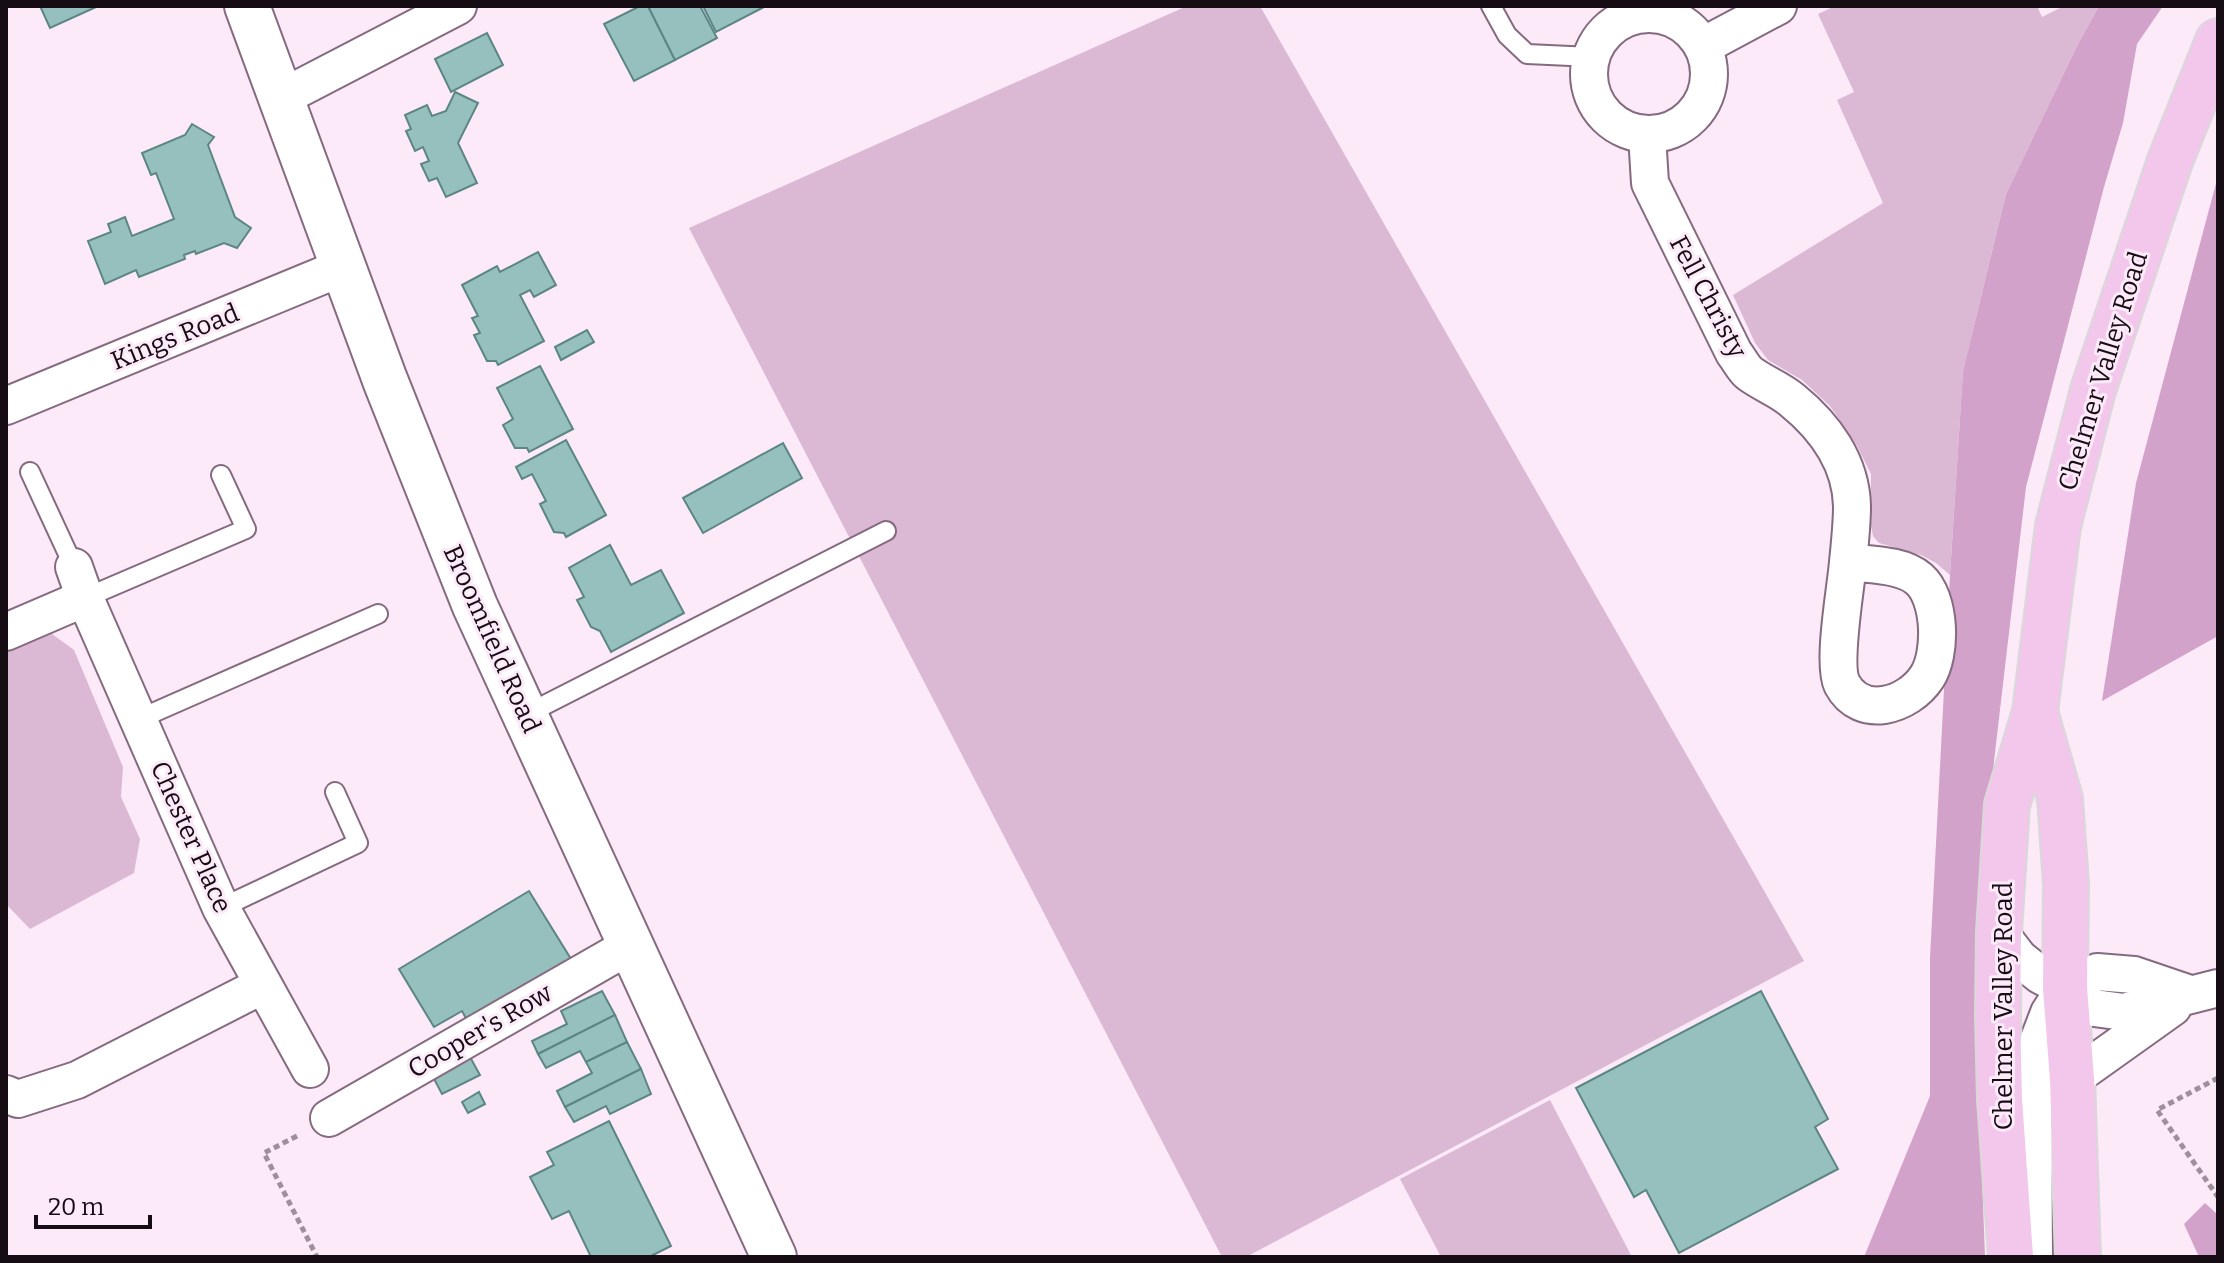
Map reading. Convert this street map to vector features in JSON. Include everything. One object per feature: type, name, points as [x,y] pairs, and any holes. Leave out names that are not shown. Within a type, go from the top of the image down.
[{"type":"main road","name":"Broomfield Road","points":[[247,6],[428,494],[475,606],[774,1257]]},
{"type":"main road","name":"Chelmer Valley Road","points":[[2011,1257],[2000,1099],[1999,932],[2007,805],[2035,712],[2058,526],[2093,390],[2170,161],[2218,41]]},
{"type":"main road","name":"Chelmer Valley Road","points":[[2035,712],[2060,799],[2066,884],[2065,988],[2072,1079],[2078,1257]]},
{"type":"street","points":[[281,98],[458,6]]},
{"type":"street","points":[[1703,46],[1778,6]]},
{"type":"street","points":[[1654,10],[1691,30],[1703,46],[1710,66],[1709,87],[1701,107],[1687,122],[1668,132],[1647,135],[1629,132],[1612,123],[1591,93],[1588,75],[1592,57],[1601,38],[1616,24],[1654,10]]},
{"type":"street","name":"Fell Christy","points":[[1647,135],[1650,183],[1734,353],[1749,373],[1791,398],[1815,421],[1842,461],[1850,484],[1852,505],[1848,562]]},
{"type":"street","name":"Kings Road","points":[[6,406],[343,267]]},
{"type":"street","points":[[6,632],[80,582]]},
{"type":"street","name":"Chester Place","points":[[80,582],[221,908],[310,1069]]},
{"type":"street","points":[[1999,932],[2019,958],[2040,975],[2094,1008],[2124,1012],[2204,991]]},
{"type":"street","name":"Cooper's Row","points":[[329,1118],[631,945]]},
{"type":"street","points":[[6,1094],[18,1099],[77,1080],[263,985]]},
{"type":"street","name":"Chelmer Valley Road","points":[[2034,1257],[2033,1084],[2039,1039],[2049,1013],[2065,988]]},
{"type":"street","points":[[2072,1079],[2204,991]]},
{"type":"lane","points":[[1491,6],[1507,35],[1527,54],[1592,57]]},
{"type":"lane","points":[[30,472],[80,582],[246,529],[221,475]]},
{"type":"lane","points":[[525,715],[886,531]]},
{"type":"lane","points":[[139,719],[378,614]]},
{"type":"lane","points":[[221,908],[358,843],[335,792]]},
{"type":"path","points":[[2218,1078],[2157,1110],[2218,1197]]},
{"type":"path","points":[[317,1257],[264,1153],[329,1118]]},
{"type":"shaded area","points":[[1187,6],[1260,6],[1804,961],[1246,1257],[1222,1257],[689,228]]},
{"type":"shaded area","points":[[1835,6],[2037,6],[2042,17],[2064,6],[2099,6],[2006,194],[1963,371],[1950,575],[1921,555],[1879,543],[1873,536],[1871,474],[1857,446],[1830,406],[1802,380],[1768,360],[1755,343],[1733,295],[1883,203],[1837,100],[1854,92],[1818,14]]},
{"type":"shaded area","points":[[2099,6],[2163,6],[2137,44],[2123,123],[2026,487],[1994,761],[1982,927],[1980,1122],[1985,1257],[1864,1257],[1930,1096],[1930,958],[1963,371],[2006,194]]},
{"type":"shaded area","points":[[2218,176],[2218,636],[2102,701],[2136,483]]},
{"type":"shaded area","points":[[52,634],[74,650],[123,767],[121,797],[140,839],[134,873],[30,929],[6,904],[6,652]]},
{"type":"shaded area","points":[[1550,1100],[1632,1257],[1441,1257],[1400,1179]]},
{"type":"shaded area","points":[[2205,1203],[2218,1215],[2218,1257],[2199,1257],[2184,1224]]},
{"type":"building","points":[[40,6],[96,6],[96,7],[50,28]]},
{"type":"building","points":[[640,6],[648,6],[675,60],[634,81],[604,24]]},
{"type":"building","points":[[648,6],[700,6],[717,38],[675,60]]},
{"type":"building","points":[[703,6],[764,6],[764,7],[716,32]]},
{"type":"building","points":[[487,33],[503,65],[451,92],[435,59]]},
{"type":"building","points":[[455,92],[478,103],[458,143],[477,183],[446,197],[437,178],[429,181],[421,164],[429,161],[423,147],[415,151],[406,131],[411,129],[405,115],[427,105],[432,116],[446,111]]},
{"type":"building","points":[[192,124],[214,137],[208,145],[235,217],[251,228],[237,248],[224,243],[196,254],[195,251],[184,255],[185,259],[139,277],[136,270],[105,284],[88,241],[111,232],[108,224],[125,217],[132,236],[174,219],[156,173],[151,175],[142,153],[185,135]]},
{"type":"building","points":[[538,252],[556,285],[534,297],[530,290],[520,295],[544,341],[498,365],[496,361],[487,361],[474,335],[480,333],[472,318],[478,316],[462,285],[497,266],[500,272]]},
{"type":"building","points":[[587,330],[594,342],[561,360],[555,347]]},
{"type":"building","points":[[540,366],[573,429],[529,452],[527,448],[515,448],[503,425],[513,419],[497,388]]},
{"type":"building","points":[[566,440],[606,515],[566,537],[564,533],[554,532],[540,504],[546,501],[532,474],[522,479],[516,467]]},
{"type":"building","points":[[783,443],[802,478],[703,533],[683,498]]},
{"type":"building","points":[[610,545],[631,585],[661,570],[684,613],[611,652],[600,631],[591,627],[577,600],[584,597],[569,568]]},
{"type":"building","points":[[529,891],[571,959],[468,1022],[462,1011],[434,1027],[399,969]]},
{"type":"building","points":[[602,991],[615,1015],[538,1054],[532,1041],[567,1024],[561,1011]]},
{"type":"building","points":[[1761,991],[1828,1119],[1815,1127],[1838,1169],[1679,1253],[1646,1190],[1634,1197],[1576,1088]]},
{"type":"building","points":[[615,1015],[627,1042],[586,1062],[580,1051],[546,1068],[538,1054]]},
{"type":"building","points":[[627,1042],[641,1069],[565,1107],[557,1091],[592,1073],[586,1062]]},
{"type":"building","points":[[470,1057],[480,1075],[442,1094],[433,1077]]},
{"type":"building","points":[[641,1069],[651,1094],[610,1114],[606,1106],[574,1122],[565,1107]]},
{"type":"building","points":[[479,1092],[485,1104],[468,1113],[462,1102]]},
{"type":"building","points":[[609,1121],[671,1246],[649,1257],[591,1257],[569,1211],[552,1219],[530,1177],[554,1165],[547,1152]]}]
